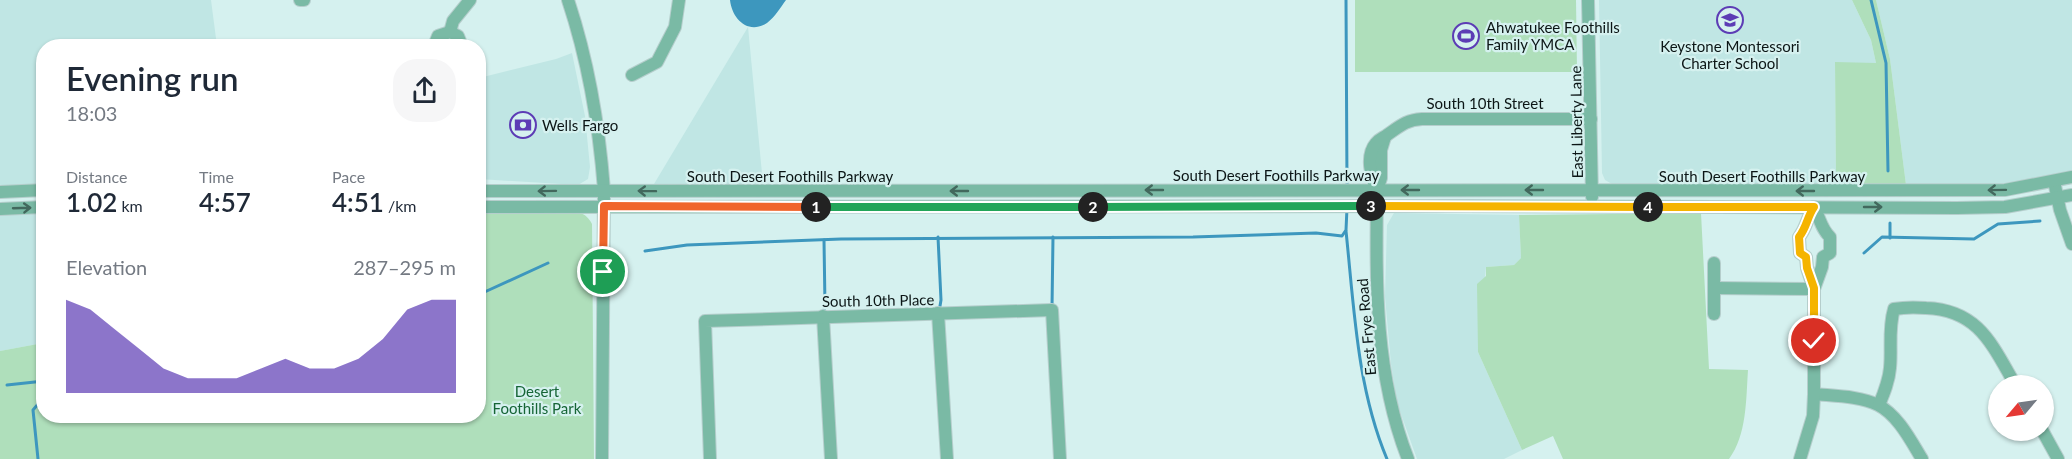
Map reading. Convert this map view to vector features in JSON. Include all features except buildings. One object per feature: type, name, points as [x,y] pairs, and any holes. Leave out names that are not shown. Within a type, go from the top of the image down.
[{"type":"street","points":[[450,32],[453,21],[470,0]]},
{"type":"street","points":[[568,0],[599,124],[604,190],[603,459]]},
{"type":"street","points":[[632,75],[657,62],[675,27],[679,0]]},
{"type":"street","name":"East Liberty Lane","points":[[1588,0],[1593,207]]},
{"type":"street","points":[[437,39],[438,36],[450,32],[459,39]]},
{"type":"street","name":"South 10th Street","points":[[1385,137],[1405,121],[1412,119],[1591,119]]},
{"type":"street","name":"East Frye Road","points":[[1385,137],[1375,156],[1381,178],[1377,190],[1376,271],[1380,339],[1388,392],[1408,459]]},
{"type":"street","name":"South Desert Foothills Parkway","points":[[486,191],[2006,190],[2072,177]]},
{"type":"street","points":[[2054,182],[2072,244]]},
{"type":"street","points":[[0,192],[36,190]]},
{"type":"street","points":[[1104,190],[1104,207]]},
{"type":"street","name":"South Desert Foothills Parkway","points":[[486,207],[1996,207],[2072,195]]},
{"type":"street","points":[[0,209],[36,207]]},
{"type":"street","points":[[1814,207],[1825,232],[1830,237],[1830,253],[1823,257],[1806,257],[1800,253],[1799,237],[1804,232],[1808,223],[1807,217],[1814,207]]},
{"type":"street","points":[[1804,232],[1825,232]]},
{"type":"street","points":[[1800,459],[1813,416],[1814,394],[1814,288],[1806,257]]},
{"type":"street","points":[[1814,288],[1822,267],[1823,257]]},
{"type":"street","points":[[1714,263],[1714,314]]},
{"type":"street","points":[[1714,288],[1814,288]]},
{"type":"street","points":[[1879,405],[1890,368],[1890,322],[1894,309],[1903,307],[1944,309],[1964,316],[1978,326],[2010,375]]},
{"type":"street","name":"South 10th Place","points":[[710,459],[705,321],[1052,310],[1060,459]]},
{"type":"street","points":[[939,313],[947,459]]},
{"type":"street","points":[[823,316],[831,459]]},
{"type":"street","points":[[1814,394],[1841,396],[1879,405],[1896,420],[1922,459]]},
{"type":"street","points":[[2048,441],[2058,459]]},
{"type":"shaded area","points":[[0,0],[211,0],[216,39],[36,39],[36,186],[0,187]]},
{"type":"shaded area","points":[[1599,0],[1852,0],[1871,40],[1876,63],[1835,63],[1836,184],[1612,184],[1605,180],[1602,173]]},
{"type":"shaded area","points":[[1876,0],[2072,0],[2072,172],[2055,177],[1984,187],[1906,185],[1890,59]]},
{"type":"shaded area","points":[[748,27],[763,184],[654,184]]},
{"type":"shaded area","points":[[572,53],[585,116],[590,167],[588,179],[578,185],[486,179],[486,76]]},
{"type":"shaded area","points":[[1394,213],[1519,215],[1521,258],[1514,265],[1486,267],[1478,352],[1522,450],[1504,459],[1417,459],[1397,403],[1391,364],[1385,297],[1387,225]]},
{"type":"shaded area","points":[[0,214],[36,214],[36,344],[0,351]]},
{"type":"green space","name":"Ahwatukee Foothills Family YMCA","points":[[1355,0],[1576,0],[1577,72],[1355,72]]},
{"type":"green space","points":[[1852,0],[1876,0],[1890,59],[1906,185],[1836,184],[1835,62],[1876,63],[1871,40]]},
{"type":"green space","name":"Desert Foothills Park","points":[[486,212],[579,213],[587,217],[592,224],[594,459],[0,459],[0,351],[36,344],[36,423],[486,423]]},
{"type":"green space","points":[[1701,213],[1709,369],[1748,370],[1742,428],[1729,459],[1563,459],[1553,436],[1522,450],[1478,352],[1477,284],[1486,276],[1486,267],[1514,265],[1521,258],[1519,215]]},
{"type":"water","points":[[730,0],[786,0],[770,21],[753,27],[747,26],[738,19]]},
{"type":"waterway","points":[[1346,0],[1347,186]]},
{"type":"waterway","points":[[1871,0],[1886,63],[1888,171]]},
{"type":"waterway","points":[[645,251],[687,245],[841,239],[1193,237],[1316,233],[1342,236],[1346,230],[1347,208]]},
{"type":"waterway","points":[[1864,253],[1882,237],[1974,239],[1998,224],[2040,221]]},
{"type":"waterway","points":[[1890,223],[1890,238]]},
{"type":"waterway","points":[[1346,231],[1363,376],[1377,432],[1387,459]]},
{"type":"waterway","points":[[938,237],[941,300],[939,312]]},
{"type":"waterway","points":[[1052,308],[1053,237]]},
{"type":"waterway","points":[[823,314],[825,306],[824,240]]},
{"type":"waterway","points":[[486,291],[548,263]]},
{"type":"waterway","points":[[7,385],[36,382]]},
{"type":"waterway","points":[[36,406],[33,410],[38,459]]},
{"type":"place","name":"Keystone Montessori Charter School","points":[[1730,20]]},
{"type":"place","name":"Ahwatukee Foothills Family YMCA","points":[[1466,36]]},
{"type":"place","name":"Wells Fargo","points":[[523,125]]},
{"type":"route","points":[[603,272],[604,206],[1814,207],[1807,217],[1806,228],[1799,237],[1800,253],[1806,257],[1814,288],[1814,341]]}]
